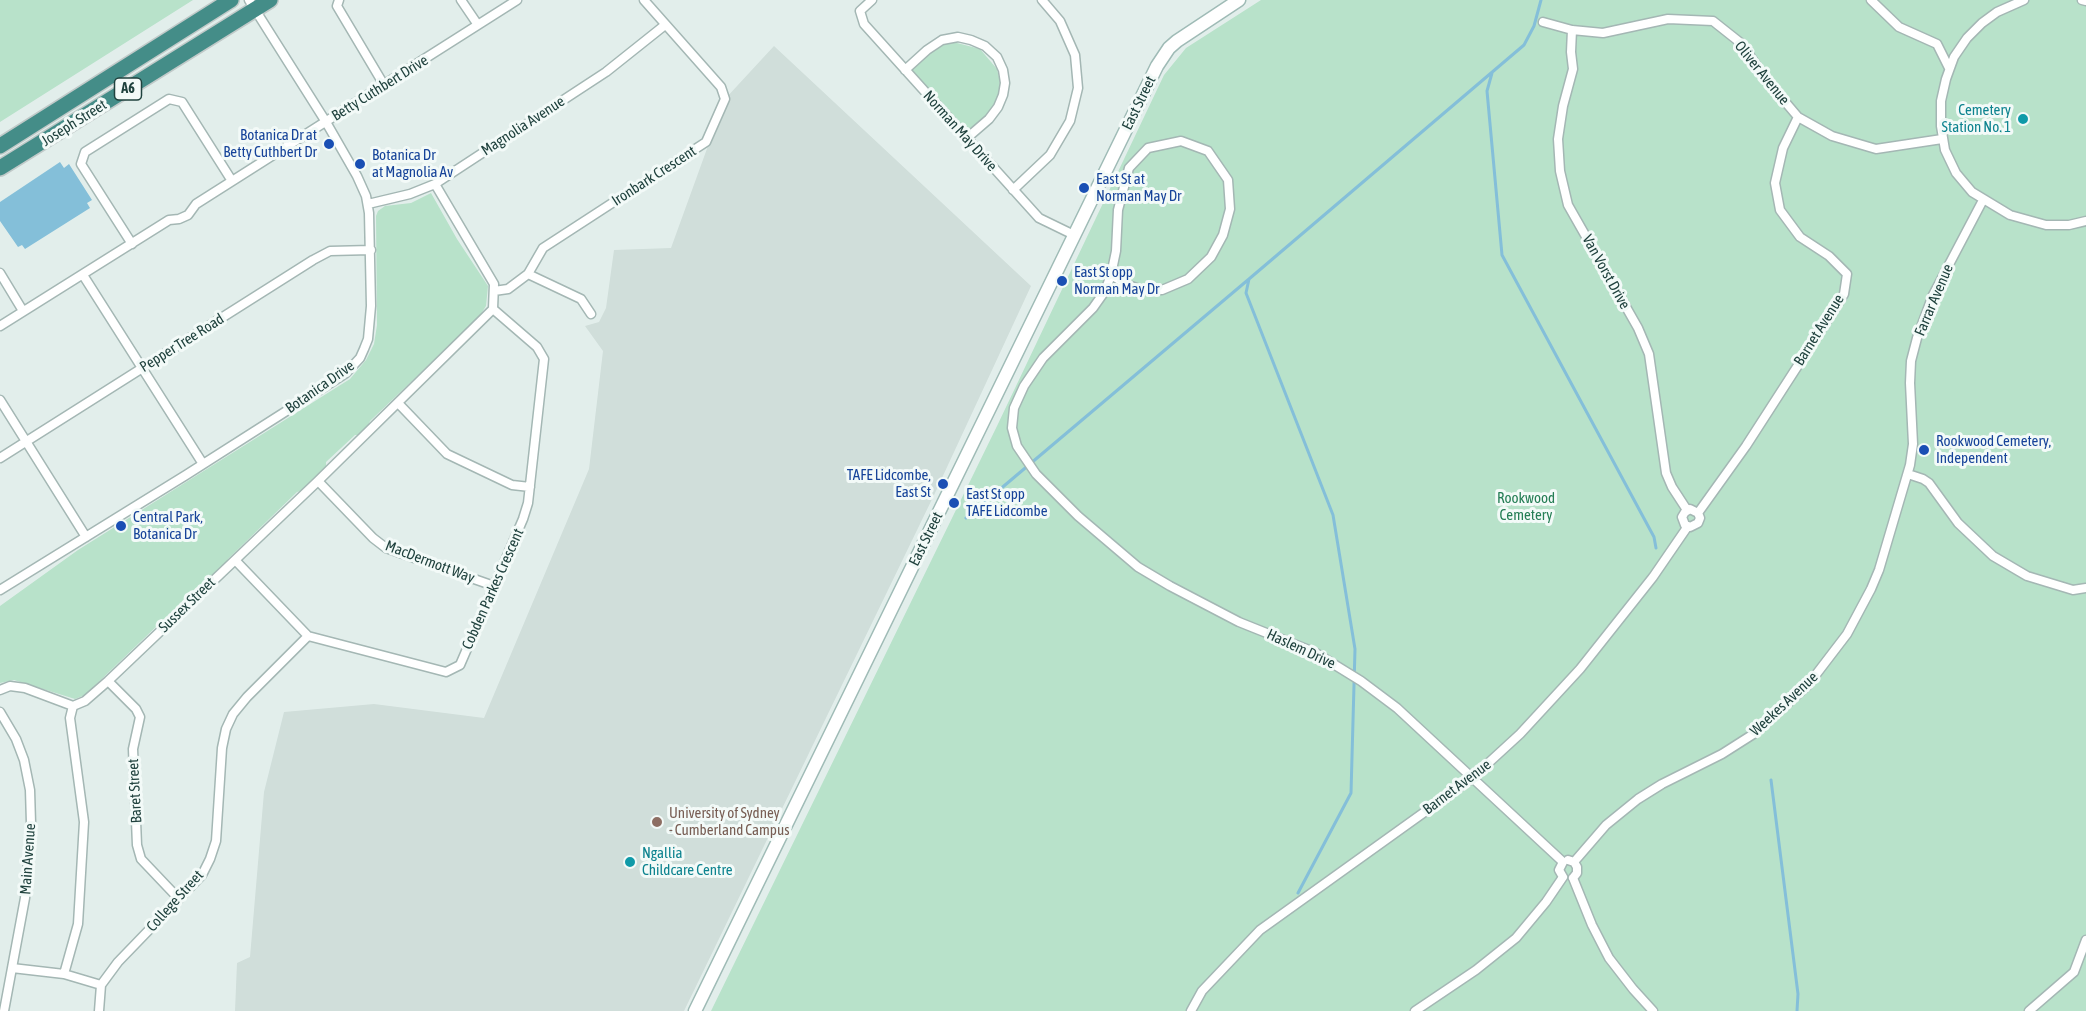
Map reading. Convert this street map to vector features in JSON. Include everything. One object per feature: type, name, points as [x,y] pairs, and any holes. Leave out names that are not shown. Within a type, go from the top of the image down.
[{"type":"highway","name":"Joseph Street","points":[[0,146],[231,0]]},
{"type":"highway","name":"Joseph Street","points":[[0,168],[252,5],[270,0]]},
{"type":"main road","name":"East Street","points":[[695,1011],[1163,57],[1169,48],[1185,34],[1239,0]]},
{"type":"street","points":[[339,0],[337,6],[384,85]]},
{"type":"street","points":[[461,0],[478,25]]},
{"type":"street","name":"Betty Cuthbert Drive","points":[[0,326],[169,220],[188,215],[196,204],[517,0]]},
{"type":"street","name":"Ironbark Crescent","points":[[494,291],[507,289],[528,274],[543,248],[706,142],[725,99],[721,87],[644,0]]},
{"type":"street","name":"Norman May Drive","points":[[872,0],[860,11],[864,24],[1039,218],[1074,235]]},
{"type":"street","points":[[1013,190],[1050,155],[1070,120],[1078,88],[1075,55],[1060,21],[1042,0]]},
{"type":"street","points":[[1872,0],[1899,27],[1937,44],[1949,68]]},
{"type":"street","points":[[2024,0],[1997,12],[1982,23],[1967,38],[1949,68],[1941,101],[1942,139],[1956,173],[1972,192],[1983,200],[2010,215],[2027,221],[2058,225],[2084,223]]},
{"type":"street","points":[[2082,0],[2086,1]]},
{"type":"street","name":"Botanica Drive","points":[[0,598],[4,588],[346,373],[360,358],[368,339],[369,326],[371,250],[368,204],[357,176],[326,122],[252,5]]},
{"type":"street","name":"Oliver Avenue","points":[[1543,22],[1572,30],[1603,33],[1668,19],[1713,21],[1742,44],[1765,78],[1798,117],[1832,136],[1876,149],[1942,139]]},
{"type":"street","name":"Magnolia Avenue","points":[[368,204],[410,194],[435,184],[606,72],[665,25]]},
{"type":"street","name":"Van Vorst Drive","points":[[1572,30],[1573,69],[1563,106],[1558,139],[1562,183],[1568,205],[1638,328],[1649,354],[1666,473],[1672,488],[1687,510]]},
{"type":"street","points":[[905,70],[942,40],[958,37],[985,46],[997,57],[1005,82],[1003,95],[989,119],[967,138]]},
{"type":"street","points":[[132,244],[81,164],[85,152],[169,99],[182,102],[232,182]]},
{"type":"street","name":"Barnet Avenue","points":[[1191,1011],[1202,991],[1260,930],[1472,778],[1520,734],[1580,669],[1653,577],[1688,526],[1693,527],[1698,524],[1700,518],[1698,513],[1746,446],[1844,294],[1847,274],[1828,256],[1800,237],[1780,210],[1775,183],[1783,148],[1798,117]]},
{"type":"street","points":[[1181,141],[1208,151],[1228,180],[1230,210],[1223,235],[1211,257],[1188,279],[1162,290],[1142,290],[1111,275],[1116,251],[1118,210],[1130,168],[1148,148],[1181,141]]},
{"type":"street","points":[[435,184],[494,284],[493,309]]},
{"type":"street","name":"Farrar Avenue","points":[[1908,474],[1914,444],[1910,401],[1911,361],[1917,338],[1924,317],[1953,255],[1983,200]]},
{"type":"street","name":"Pepper Tree Road","points":[[0,458],[313,260],[330,251],[371,250]]},
{"type":"street","points":[[0,273],[24,311]]},
{"type":"street","points":[[528,274],[581,298],[591,314]]},
{"type":"street","points":[[83,275],[203,464]]},
{"type":"street","name":"Haslem Drive","points":[[1111,275],[1105,291],[1093,308],[1043,358],[1024,386],[1014,408],[1012,428],[1017,446],[1036,474],[1078,516],[1138,567],[1239,622],[1314,652],[1348,672],[1397,708],[1563,862]]},
{"type":"street","name":"Sussex Street","points":[[73,706],[85,701],[108,681],[318,482],[493,309]]},
{"type":"street","name":"Cobden Parkes Crescent","points":[[308,636],[446,672],[460,665],[523,519],[530,487],[543,359],[537,347],[493,309]]},
{"type":"street","points":[[0,400],[86,537]]},
{"type":"street","points":[[398,403],[447,454],[512,484],[530,487]]},
{"type":"street","points":[[1908,474],[1929,483],[1958,523],[1993,556],[2027,576],[2073,590],[2086,588]]},
{"type":"street","name":"Weekes Avenue","points":[[1574,862],[1594,837],[1627,807],[1662,784],[1722,754],[1755,733],[1787,706],[1816,675],[1846,634],[1871,589],[1890,537],[1908,474]]},
{"type":"street","name":"MacDermott Way","points":[[318,482],[373,538],[386,548],[494,586]]},
{"type":"street","points":[[1688,526],[1683,523],[1682,517],[1687,510],[1693,509],[1698,513]]},
{"type":"street","points":[[235,560],[308,636]]},
{"type":"street","name":"College Street","points":[[101,985],[118,962],[202,875],[216,841],[222,748],[226,729],[233,714],[308,636]]},
{"type":"street","name":"Baret Street","points":[[108,681],[136,709],[140,717],[133,749],[137,845],[141,859],[179,899]]},
{"type":"street","points":[[0,690],[10,686],[25,688],[73,706],[70,718],[84,832],[78,924],[64,974]]},
{"type":"street","name":"Main Avenue","points":[[0,712],[16,739],[24,759],[30,790],[30,850],[25,898],[4,1011]]},
{"type":"street","points":[[1415,1011],[1476,970],[1516,938],[1546,902],[1568,878],[1577,870],[1574,862],[1567,860],[1563,862],[1559,870],[1568,878],[1609,958],[1653,1011]]},
{"type":"street","points":[[2029,1011],[2074,972],[2086,940]]},
{"type":"street","points":[[12,968],[64,974],[101,985],[99,1011]]},
{"type":"shaded area","points":[[774,46],[1031,286],[935,493],[684,1011],[235,1011],[237,963],[250,957],[264,792],[284,712],[374,704],[484,718],[589,469],[603,351],[585,326],[599,322],[606,308],[614,250],[671,248],[725,99]]},
{"type":"green space","points":[[0,0],[193,0],[0,122]]},
{"type":"green space","name":"Rookwood Cemetery","points":[[1261,0],[2086,0],[2086,1011],[711,1011],[997,426],[1164,75],[1186,48]]},
{"type":"green space","points":[[949,43],[980,49],[997,69],[1001,86],[998,98],[991,109],[968,132],[912,70],[939,46]]},
{"type":"green space","points":[[431,193],[457,239],[488,286],[486,306],[479,317],[370,421],[360,435],[355,435],[326,462],[326,467],[301,491],[297,492],[228,559],[226,564],[186,598],[85,695],[75,699],[14,680],[0,683],[0,606],[78,550],[350,379],[366,360],[374,344],[377,325],[376,216],[378,211],[385,206],[411,203]]},
{"type":"water","points":[[60,162],[64,168],[69,164],[92,200],[87,203],[90,208],[25,249],[22,245],[18,247],[0,221],[0,202]]},
{"type":"waterway","points":[[1298,893],[1351,793],[1355,649],[1333,515],[1246,293],[1249,279],[1524,45],[1534,26],[1541,0]]},
{"type":"waterway","points":[[1492,73],[1487,91],[1502,255],[1654,537],[1656,548]]},
{"type":"waterway","points":[[966,518],[1249,279]]},
{"type":"waterway","points":[[1771,780],[1798,994],[1797,1011]]},
{"type":"place","name":"Cemetery Station No. 1","points":[[2023,119]]},
{"type":"place","name":"Botanica Dr at Betty Cuthbert Dr","points":[[329,144]]},
{"type":"place","name":"Botanica Dr at Magnolia Av","points":[[360,164]]},
{"type":"place","name":"East St at Norman May Dr","points":[[1084,188]]},
{"type":"place","name":"East St opp Norman May Dr","points":[[1062,281]]},
{"type":"place","name":"Rookwood Cemetery, Independent","points":[[1924,450]]},
{"type":"place","name":"TAFE Lidcombe, East St","points":[[943,484]]},
{"type":"place","name":"East St opp TAFE Lidcombe","points":[[954,503]]},
{"type":"place","name":"Central Park, Botanica Dr","points":[[121,526]]},
{"type":"place","name":"University of Sydney - Cumberland Campus","points":[[657,822]]},
{"type":"place","name":"Ngallia Childcare Centre","points":[[630,862]]}]
